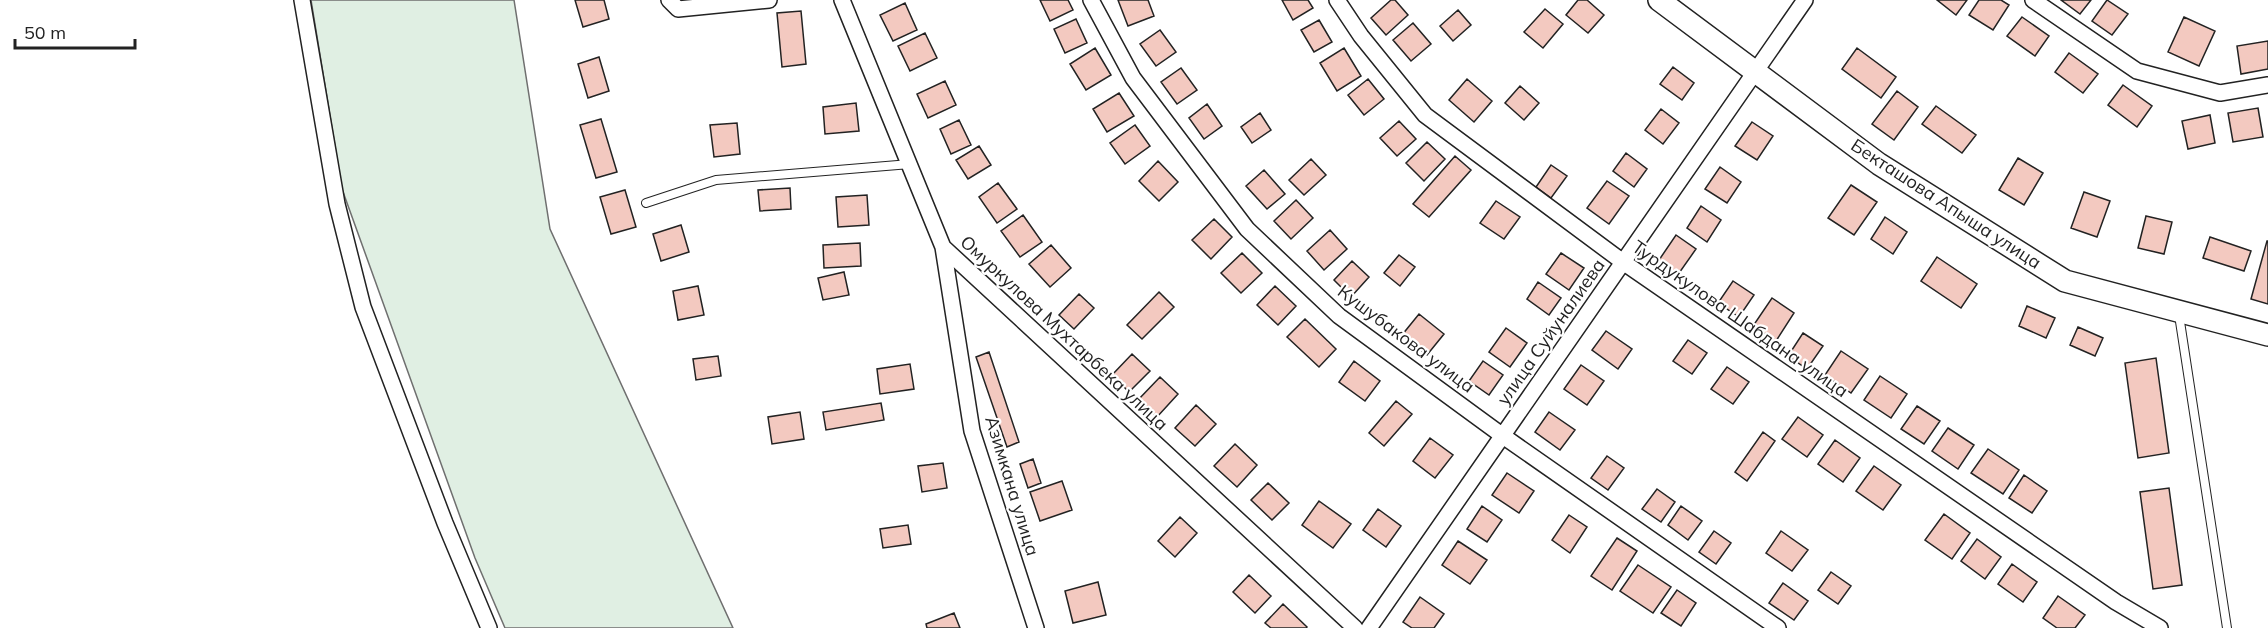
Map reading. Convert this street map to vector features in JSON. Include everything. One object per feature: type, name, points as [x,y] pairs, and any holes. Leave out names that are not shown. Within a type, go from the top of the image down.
[{"type":"street","points":[[302,0],[337,204],[363,307],[445,523],[489,628]]},
{"type":"street","points":[[669,0],[678,9],[769,0]]},
{"type":"street","name":"Омуркулова Мухтарбека улица","points":[[842,0],[943,247],[1355,628]]},
{"type":"street","name":"Кушубакова улица","points":[[1091,0],[1133,78],[1247,229],[1339,316],[1503,436],[1778,628]]},
{"type":"street","name":"Турдукулова Шабдана улица","points":[[1337,0],[1361,36],[1425,115],[1623,262],[2116,602],[2160,628]]},
{"type":"street","name":"Бекташова Апыша улица","points":[[1659,0],[1879,164],[2065,281],[2268,335]]},
{"type":"street","name":"улица Суйуналиева","points":[[1369,628],[1805,0]]},
{"type":"street","points":[[2033,0],[2137,71],[2220,93],[2268,85]]},
{"type":"street","name":"Азимкана улица","points":[[943,247],[972,431],[1036,628]]},
{"type":"lane","points":[[646,203],[716,180],[911,164]]},
{"type":"lane","points":[[2179,312],[2228,628]]},
{"type":"green space","points":[[311,0],[514,0],[550,229],[733,628],[505,628],[475,558],[342,189]]},
{"type":"building","points":[[575,0],[604,0],[609,19],[583,27]]},
{"type":"building","points":[[1040,0],[1068,0],[1073,10],[1050,21]]},
{"type":"building","points":[[1118,0],[1148,0],[1154,16],[1128,26]]},
{"type":"building","points":[[1282,0],[1308,0],[1313,8],[1293,20]]},
{"type":"building","points":[[1391,0],[1395,0],[1408,15],[1386,35],[1371,18]]},
{"type":"building","points":[[1578,0],[1587,0],[1604,15],[1588,33],[1566,15]]},
{"type":"building","points":[[1937,0],[1967,0],[1956,15]]},
{"type":"building","points":[[1979,0],[2001,0],[2009,5],[1993,30],[1969,15]]},
{"type":"building","points":[[2061,0],[2091,0],[2080,14]]},
{"type":"building","points":[[2107,0],[2128,14],[2112,35],[2092,21]]},
{"type":"building","points":[[905,3],[917,30],[893,41],[880,15]]},
{"type":"building","points":[[1545,9],[1563,24],[1543,48],[1524,32]]},
{"type":"building","points":[[1458,10],[1471,25],[1453,41],[1440,26]]},
{"type":"building","points":[[801,11],[806,64],[782,67],[777,13]]},
{"type":"building","points":[[2022,17],[2049,36],[2035,56],[2007,36]]},
{"type":"building","points":[[2184,17],[2215,31],[2199,66],[2168,52]]},
{"type":"building","points":[[1076,19],[1087,43],[1065,53],[1054,29]]},
{"type":"building","points":[[1319,20],[1332,42],[1314,52],[1301,30]]},
{"type":"building","points":[[1413,23],[1431,44],[1411,61],[1393,40]]},
{"type":"building","points":[[1160,30],[1176,52],[1156,66],[1140,44]]},
{"type":"building","points":[[925,33],[937,58],[910,71],[898,46]]},
{"type":"building","points":[[2268,41],[2268,69],[2241,74],[2237,46]]},
{"type":"building","points":[[1095,48],[1111,75],[1086,90],[1070,64]]},
{"type":"building","points":[[1344,48],[1361,76],[1337,91],[1320,63]]},
{"type":"building","points":[[1857,48],[1896,77],[1881,98],[1842,69]]},
{"type":"building","points":[[2069,53],[2098,74],[2083,93],[2055,72]]},
{"type":"building","points":[[599,57],[609,91],[588,98],[578,64]]},
{"type":"building","points":[[1673,67],[1694,83],[1682,100],[1660,84]]},
{"type":"building","points":[[1181,68],[1197,90],[1177,104],[1161,82]]},
{"type":"building","points":[[1368,79],[1384,99],[1364,115],[1348,95]]},
{"type":"building","points":[[1467,79],[1492,101],[1474,122],[1449,100]]},
{"type":"building","points":[[945,81],[956,105],[928,118],[917,94]]},
{"type":"building","points":[[2123,85],[2152,106],[2137,127],[2108,105]]},
{"type":"building","points":[[1520,86],[1539,103],[1524,120],[1505,103]]},
{"type":"building","points":[[1897,91],[1918,107],[1894,140],[1872,124]]},
{"type":"building","points":[[1119,93],[1134,116],[1107,132],[1093,109]]},
{"type":"building","points":[[856,103],[859,131],[825,134],[823,107]]},
{"type":"building","points":[[1207,104],[1222,126],[1204,139],[1189,118]]},
{"type":"building","points":[[1936,106],[1976,135],[1962,153],[1922,124]]},
{"type":"building","points":[[2258,108],[2263,137],[2233,142],[2228,113]]},
{"type":"building","points":[[1661,109],[1679,123],[1663,144],[1645,130]]},
{"type":"building","points":[[1260,113],[1271,130],[1252,143],[1241,127]]},
{"type":"building","points":[[2210,115],[2215,143],[2188,149],[2182,121]]},
{"type":"building","points":[[601,119],[617,172],[596,178],[580,125]]},
{"type":"building","points":[[959,120],[971,145],[951,154],[940,129]]},
{"type":"building","points":[[1399,121],[1416,139],[1397,156],[1380,138]]},
{"type":"building","points":[[1752,122],[1773,136],[1757,160],[1735,146]]},
{"type":"building","points":[[737,123],[740,154],[714,157],[710,125]]},
{"type":"building","points":[[1135,125],[1150,146],[1125,164],[1110,143]]},
{"type":"building","points":[[1427,142],[1445,159],[1424,181],[1406,163]]},
{"type":"building","points":[[979,146],[991,165],[968,179],[956,160]]},
{"type":"building","points":[[1626,153],[1647,169],[1634,187],[1613,171]]},
{"type":"building","points":[[1455,156],[1471,170],[1429,217],[1413,204]]},
{"type":"building","points":[[2018,158],[2043,173],[2024,205],[1999,190]]},
{"type":"building","points":[[1311,159],[1326,175],[1304,195],[1289,180]]},
{"type":"building","points":[[1158,161],[1178,182],[1159,201],[1139,181]]},
{"type":"building","points":[[1551,165],[1567,176],[1551,198],[1536,187]]},
{"type":"building","points":[[1720,167],[1741,182],[1727,203],[1705,189]]},
{"type":"building","points":[[1264,170],[1285,194],[1267,209],[1246,186]]},
{"type":"building","points":[[1607,181],[1629,196],[1609,224],[1587,208]]},
{"type":"building","points":[[998,183],[1017,209],[997,223],[979,197]]},
{"type":"building","points":[[1851,185],[1877,202],[1854,235],[1828,218]]},
{"type":"building","points":[[790,188],[791,209],[760,211],[758,190]]},
{"type":"building","points":[[625,190],[636,227],[611,234],[600,197]]},
{"type":"building","points":[[2084,192],[2110,201],[2097,237],[2071,228]]},
{"type":"building","points":[[867,195],[869,225],[838,227],[836,197]]},
{"type":"building","points":[[1296,200],[1313,218],[1291,239],[1274,221]]},
{"type":"building","points":[[1496,201],[1520,217],[1504,239],[1480,223]]},
{"type":"building","points":[[1701,206],[1721,220],[1707,242],[1687,228]]},
{"type":"building","points":[[1023,215],[1042,242],[1020,257],[1001,231]]},
{"type":"building","points":[[2146,216],[2172,222],[2164,254],[2138,248]]},
{"type":"building","points":[[1885,217],[1907,232],[1893,254],[1871,239]]},
{"type":"building","points":[[1214,219],[1232,237],[1211,259],[1192,240]]},
{"type":"building","points":[[681,225],[689,252],[661,261],[653,234]]},
{"type":"building","points":[[1330,230],[1347,249],[1324,270],[1307,251]]},
{"type":"building","points":[[1676,235],[1696,249],[1677,276],[1657,263]]},
{"type":"building","points":[[2210,237],[2251,251],[2244,271],[2203,258]]},
{"type":"building","points":[[2268,241],[2268,304],[2251,299]]},
{"type":"building","points":[[860,243],[861,266],[824,268],[823,245]]},
{"type":"building","points":[[1051,245],[1071,268],[1050,287],[1029,264]]},
{"type":"building","points":[[1242,253],[1262,273],[1241,293],[1221,273]]},
{"type":"building","points":[[1561,253],[1584,268],[1569,290],[1546,274]]},
{"type":"building","points":[[1399,255],[1415,267],[1400,286],[1384,273]]},
{"type":"building","points":[[1937,257],[1977,284],[1961,308],[1921,281]]},
{"type":"building","points":[[1352,261],[1369,277],[1351,297],[1334,280]]},
{"type":"building","points":[[844,272],[849,295],[823,300],[818,278]]},
{"type":"building","points":[[1733,281],[1754,295],[1739,317],[1718,303]]},
{"type":"building","points":[[1538,282],[1561,298],[1549,315],[1527,299]]},
{"type":"building","points":[[698,286],[704,315],[678,320],[673,291]]},
{"type":"building","points":[[1275,286],[1296,306],[1278,325],[1257,305]]},
{"type":"building","points":[[1159,292],[1174,307],[1142,339],[1127,325]]},
{"type":"building","points":[[1079,294],[1094,308],[1074,329],[1059,315]]},
{"type":"building","points":[[1772,298],[1794,313],[1776,341],[1753,326]]},
{"type":"building","points":[[2027,306],[2055,318],[2046,338],[2019,326]]},
{"type":"building","points":[[1419,314],[1444,334],[1427,355],[1402,335]]},
{"type":"building","points":[[1305,319],[1336,349],[1319,367],[1287,337]]},
{"type":"building","points":[[2078,327],[2103,338],[2095,356],[2070,345]]},
{"type":"building","points":[[1506,328],[1527,343],[1510,367],[1489,352]]},
{"type":"building","points":[[1606,331],[1632,349],[1618,369],[1592,350]]},
{"type":"building","points":[[1803,333],[1823,346],[1807,369],[1788,356]]},
{"type":"building","points":[[1688,340],[1707,353],[1692,374],[1673,361]]},
{"type":"building","points":[[1841,351],[1868,369],[1851,393],[1825,375]]},
{"type":"building","points":[[989,352],[1019,442],[1007,447],[976,357]]},
{"type":"building","points":[[1132,354],[1150,371],[1129,392],[1112,375]]},
{"type":"building","points":[[718,356],[721,376],[696,380],[693,359]]},
{"type":"building","points":[[2156,358],[2169,453],[2138,458],[2125,363]]},
{"type":"building","points":[[1354,361],[1380,381],[1365,401],[1339,382]]},
{"type":"building","points":[[1483,361],[1503,375],[1489,395],[1469,381]]},
{"type":"building","points":[[910,364],[914,389],[880,394],[877,369]]},
{"type":"building","points":[[1581,365],[1604,381],[1587,405],[1564,389]]},
{"type":"building","points":[[1727,367],[1749,382],[1733,404],[1711,389]]},
{"type":"building","points":[[1880,376],[1907,394],[1891,418],[1864,400]]},
{"type":"building","points":[[1160,377],[1178,394],[1157,417],[1138,400]]},
{"type":"building","points":[[1396,401],[1412,414],[1384,446],[1369,433]]},
{"type":"building","points":[[881,403],[884,420],[826,430],[823,412]]},
{"type":"building","points":[[1196,405],[1216,424],[1195,446],[1175,428]]},
{"type":"building","points":[[1917,406],[1940,421],[1924,444],[1901,429]]},
{"type":"building","points":[[800,412],[804,439],[772,444],[768,417]]},
{"type":"building","points":[[1549,412],[1575,430],[1560,450],[1535,432]]},
{"type":"building","points":[[1798,417],[1823,435],[1807,457],[1782,439]]},
{"type":"building","points":[[1948,428],[1974,445],[1958,469],[1932,451]]},
{"type":"building","points":[[1763,432],[1775,441],[1747,481],[1735,472]]},
{"type":"building","points":[[1430,438],[1453,455],[1435,478],[1413,461]]},
{"type":"building","points":[[1835,440],[1860,458],[1843,482],[1818,464]]},
{"type":"building","points":[[1235,444],[1257,465],[1237,487],[1214,466]]},
{"type":"building","points":[[1988,449],[2019,470],[2003,494],[1971,473]]},
{"type":"building","points":[[1607,456],[1624,468],[1608,490],[1591,478]]},
{"type":"building","points":[[1033,459],[1041,483],[1028,488],[1020,464]]},
{"type":"building","points":[[943,463],[947,488],[922,492],[918,466]]},
{"type":"building","points":[[1874,466],[1901,485],[1883,510],[1856,491]]},
{"type":"building","points":[[1507,473],[1534,491],[1519,513],[1492,495]]},
{"type":"building","points":[[2024,475],[2047,491],[2032,513],[2009,498]]},
{"type":"building","points":[[1062,481],[1072,510],[1040,521],[1030,492]]},
{"type":"building","points":[[1268,483],[1289,503],[1272,520],[1251,500]]},
{"type":"building","points":[[2169,488],[2182,585],[2153,589],[2140,492]]},
{"type":"building","points":[[1657,489],[1675,502],[1661,522],[1642,509]]},
{"type":"building","points":[[1319,501],[1351,524],[1333,548],[1302,525]]},
{"type":"building","points":[[1482,506],[1502,520],[1487,542],[1467,529]]},
{"type":"building","points":[[1681,506],[1702,521],[1688,540],[1668,525]]},
{"type":"building","points":[[1378,509],[1401,526],[1386,547],[1363,530]]},
{"type":"building","points":[[1944,514],[1970,533],[1952,559],[1925,540]]},
{"type":"building","points":[[1569,515],[1587,527],[1570,553],[1552,540]]},
{"type":"building","points":[[1180,517],[1197,533],[1175,557],[1158,541]]},
{"type":"building","points":[[908,525],[911,544],[883,548],[880,529]]},
{"type":"building","points":[[1714,531],[1731,543],[1716,564],[1699,552]]},
{"type":"building","points":[[1781,531],[1808,550],[1792,571],[1766,553]]},
{"type":"building","points":[[1617,538],[1637,551],[1612,590],[1591,576]]},
{"type":"building","points":[[1977,539],[2001,557],[1985,579],[1961,561]]},
{"type":"building","points":[[1458,541],[1487,560],[1470,584],[1442,565]]},
{"type":"building","points":[[2012,564],[2037,582],[2023,602],[1998,584]]},
{"type":"building","points":[[1638,565],[1671,587],[1653,613],[1620,591]]},
{"type":"building","points":[[1831,572],[1851,586],[1838,604],[1818,590]]},
{"type":"building","points":[[1249,575],[1271,596],[1255,613],[1233,592]]},
{"type":"building","points":[[1098,582],[1106,615],[1073,623],[1065,591]]},
{"type":"building","points":[[1783,583],[1808,601],[1794,620],[1769,603]]},
{"type":"building","points":[[1677,590],[1696,603],[1681,626],[1661,613]]},
{"type":"building","points":[[2058,596],[2085,615],[2075,628],[2057,628],[2043,618]]},
{"type":"building","points":[[1420,597],[1444,614],[1434,628],[1412,628],[1403,622]]},
{"type":"building","points":[[1283,604],[1306,628],[1271,628],[1265,623]]},
{"type":"building","points":[[954,613],[960,628],[927,628],[926,624]]}]
